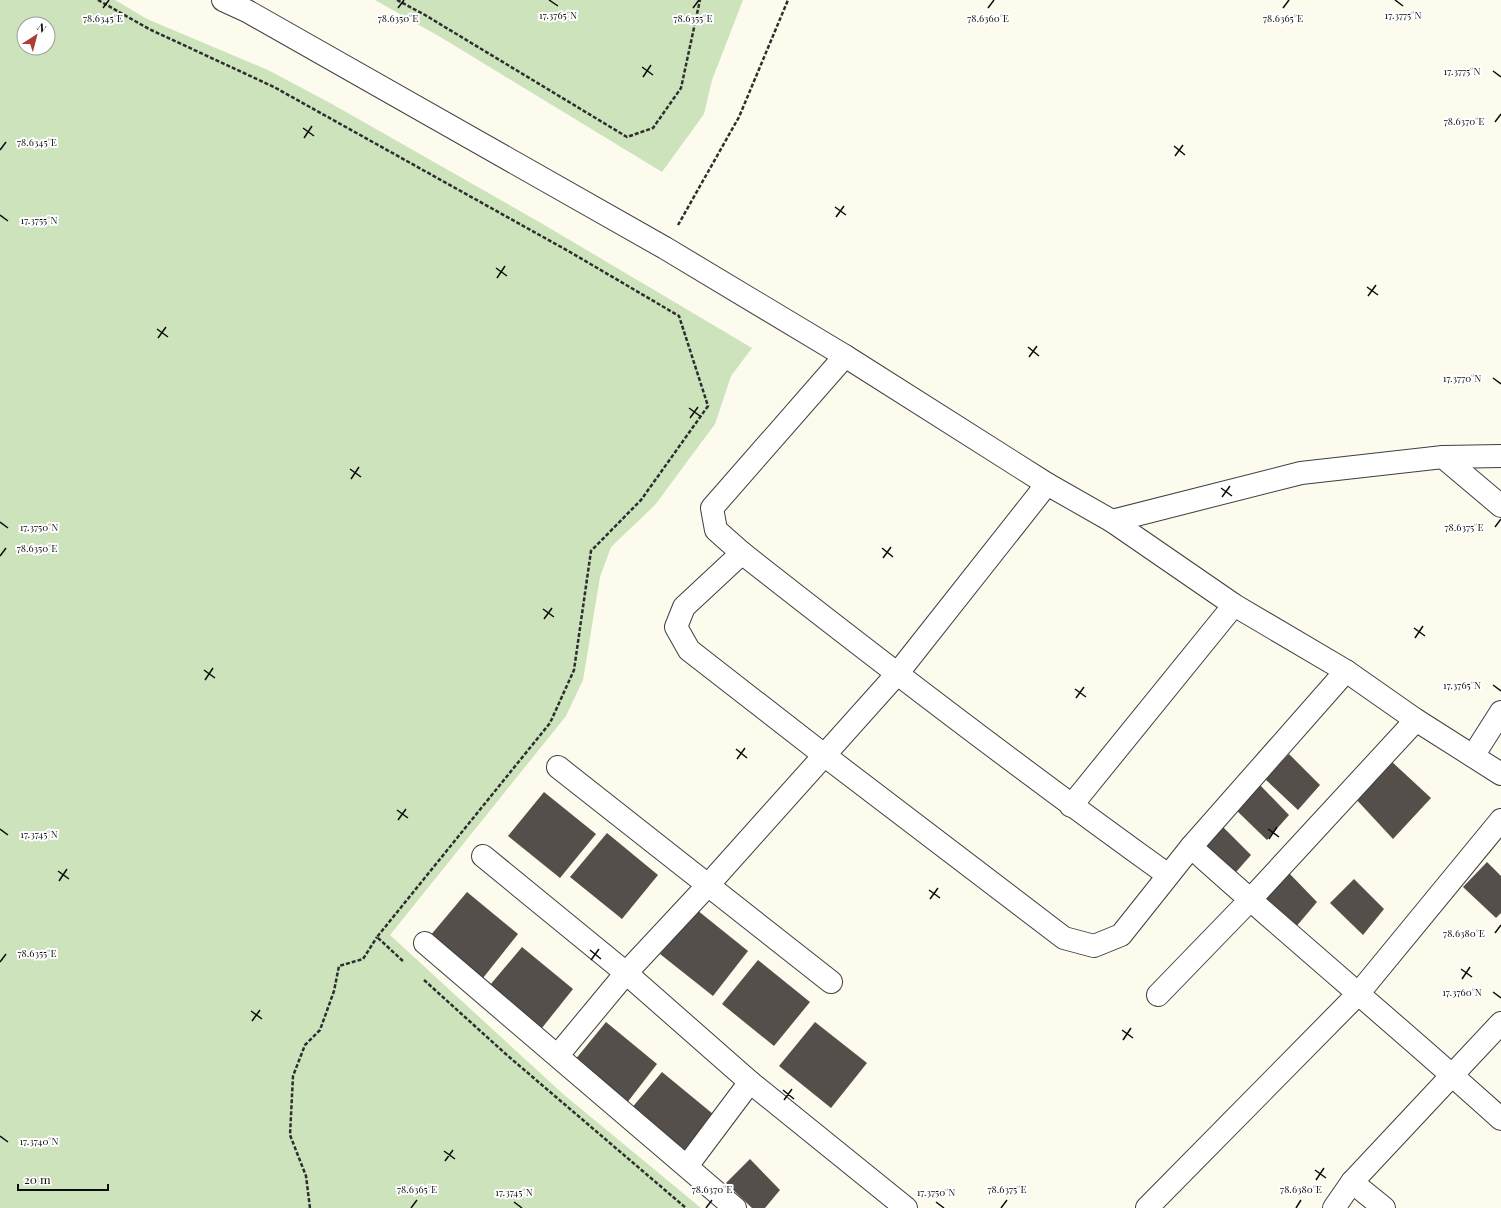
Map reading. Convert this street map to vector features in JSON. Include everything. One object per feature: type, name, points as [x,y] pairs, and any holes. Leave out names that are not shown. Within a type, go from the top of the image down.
[{"type":"street","points":[[223,0],[247,12],[666,248],[845,356],[1047,484],[1112,521],[1234,605],[1346,671],[1416,720],[1501,774]]},
{"type":"street","points":[[845,356],[712,508],[716,530],[742,553],[897,674],[1071,806],[1168,875]]},
{"type":"street","points":[[1112,521],[1301,473],[1443,457],[1501,456]]},
{"type":"street","points":[[1443,457],[1501,506]]},
{"type":"street","points":[[558,1055],[626,973],[709,884],[897,674],[1047,484]]},
{"type":"street","points":[[742,553],[684,607],[676,627],[689,650],[1064,938],[1094,946],[1121,935],[1191,847],[1346,671]]},
{"type":"street","points":[[1071,806],[1234,605]]},
{"type":"street","points":[[1473,756],[1501,712]]},
{"type":"street","points":[[1158,995],[1250,900],[1416,720]]},
{"type":"street","points":[[558,767],[709,884],[831,982]]},
{"type":"street","points":[[1147,1208],[1358,994],[1501,820]]},
{"type":"street","points":[[1191,847],[1501,1119]]},
{"type":"street","points":[[483,856],[626,973],[750,1082],[906,1208]]},
{"type":"street","points":[[425,943],[558,1055],[735,1208]]},
{"type":"street","points":[[1334,1208],[1352,1182],[1501,1024]]},
{"type":"street","points":[[687,1166],[750,1082]]},
{"type":"street","points":[[1352,1182],[1384,1208]]},
{"type":"path","points":[[98,0],[149,29],[274,87],[570,252],[679,316],[708,406],[641,500],[591,551],[574,670],[550,723],[377,937],[363,959],[339,966],[334,991],[320,1030],[304,1045],[293,1076],[290,1135],[306,1176],[310,1208]]},
{"type":"path","points":[[397,0],[626,137],[653,128],[681,88],[700,0]]},
{"type":"path","points":[[666,248],[740,117],[788,0]]},
{"type":"path","points":[[377,937],[405,963]]},
{"type":"path","points":[[422,978],[508,1056],[686,1208]]},
{"type":"green space","points":[[0,0],[115,0],[147,19],[268,70],[332,104],[541,223],[752,348],[731,376],[715,424],[655,505],[611,547],[600,577],[583,680],[566,716],[390,935],[563,1094],[701,1208],[0,1208]]},
{"type":"green space","points":[[375,0],[743,0],[712,80],[704,114],[662,172],[442,38]]},
{"type":"building","points":[[1289,754],[1320,785],[1298,810],[1265,779]]},
{"type":"building","points":[[1391,761],[1431,798],[1393,839],[1354,797]]},
{"type":"building","points":[[1259,784],[1289,815],[1267,840],[1235,809]]},
{"type":"building","points":[[544,792],[596,834],[560,878],[508,836]]},
{"type":"building","points":[[1220,824],[1251,855],[1229,880],[1196,849]]},
{"type":"building","points":[[607,833],[658,875],[622,919],[570,877]]},
{"type":"building","points":[[1487,862],[1501,876],[1501,913],[1496,918],[1463,887]]},
{"type":"building","points":[[1287,871],[1317,902],[1295,928],[1262,896]]},
{"type":"building","points":[[1354,879],[1384,909],[1363,935],[1330,903]]},
{"type":"building","points":[[467,892],[518,934],[483,978],[430,936]]},
{"type":"building","points":[[697,910],[748,951],[713,996],[660,954]]},
{"type":"building","points":[[522,947],[573,989],[538,1033],[485,991]]},
{"type":"building","points":[[758,960],[810,1002],[774,1046],[722,1004]]},
{"type":"building","points":[[606,1022],[657,1064],[623,1108],[570,1066]]},
{"type":"building","points":[[815,1022],[867,1063],[831,1108],[779,1066]]},
{"type":"building","points":[[662,1072],[713,1114],[678,1158],[625,1116]]},
{"type":"building","points":[[750,1159],[780,1190],[765,1208],[752,1208],[726,1183]]}]
